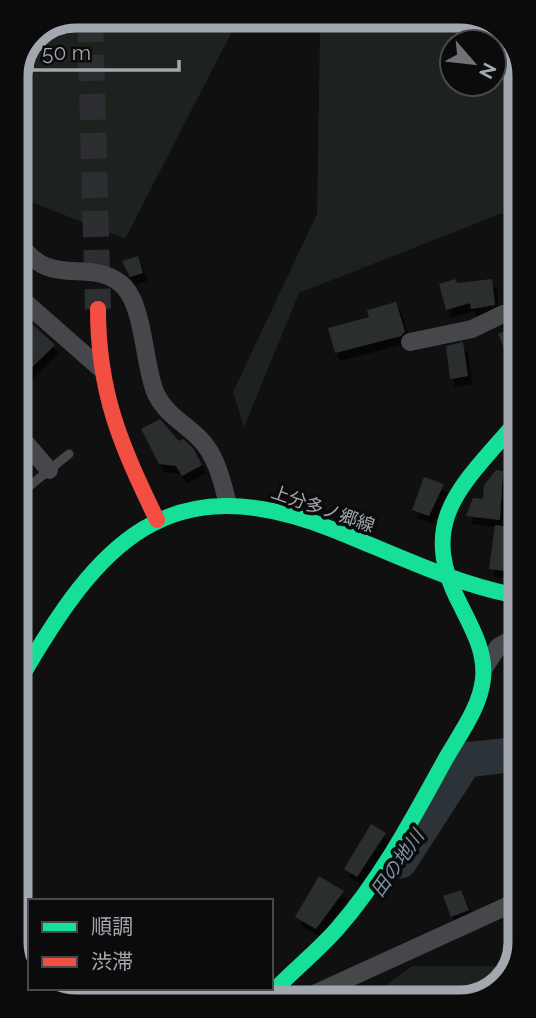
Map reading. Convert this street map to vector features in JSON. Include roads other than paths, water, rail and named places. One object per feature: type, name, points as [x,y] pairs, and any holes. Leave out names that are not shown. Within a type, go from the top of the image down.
[{"type":"street","points":[[28,255],[51,270],[105,274],[128,291],[156,395],[166,410],[207,447],[222,480],[228,504]]},
{"type":"street","points":[[28,308],[100,368]]},
{"type":"street","points":[[98,309],[100,368],[117,430],[157,520]]},
{"type":"street","points":[[410,342],[472,329],[508,314]]},
{"type":"street","points":[[274,990],[328,938],[397,846],[471,712],[482,682],[484,668],[481,650],[444,575],[442,540],[449,505],[508,432]]},
{"type":"street","points":[[28,446],[49,470]]},
{"type":"street","name":"上分多ノ郷線","points":[[28,665],[55,617],[82,580],[120,541],[181,510],[228,504],[291,515],[444,575],[508,593]]},
{"type":"street","points":[[484,668],[498,647],[508,641]]},
{"type":"street","points":[[323,990],[508,905]]},
{"type":"lane","points":[[28,487],[69,454]]},
{"type":"waterway","name":"田の地川","points":[[400,861],[465,760],[508,755]]},
{"type":"tunnel","points":[[90,28],[98,309]]}]
